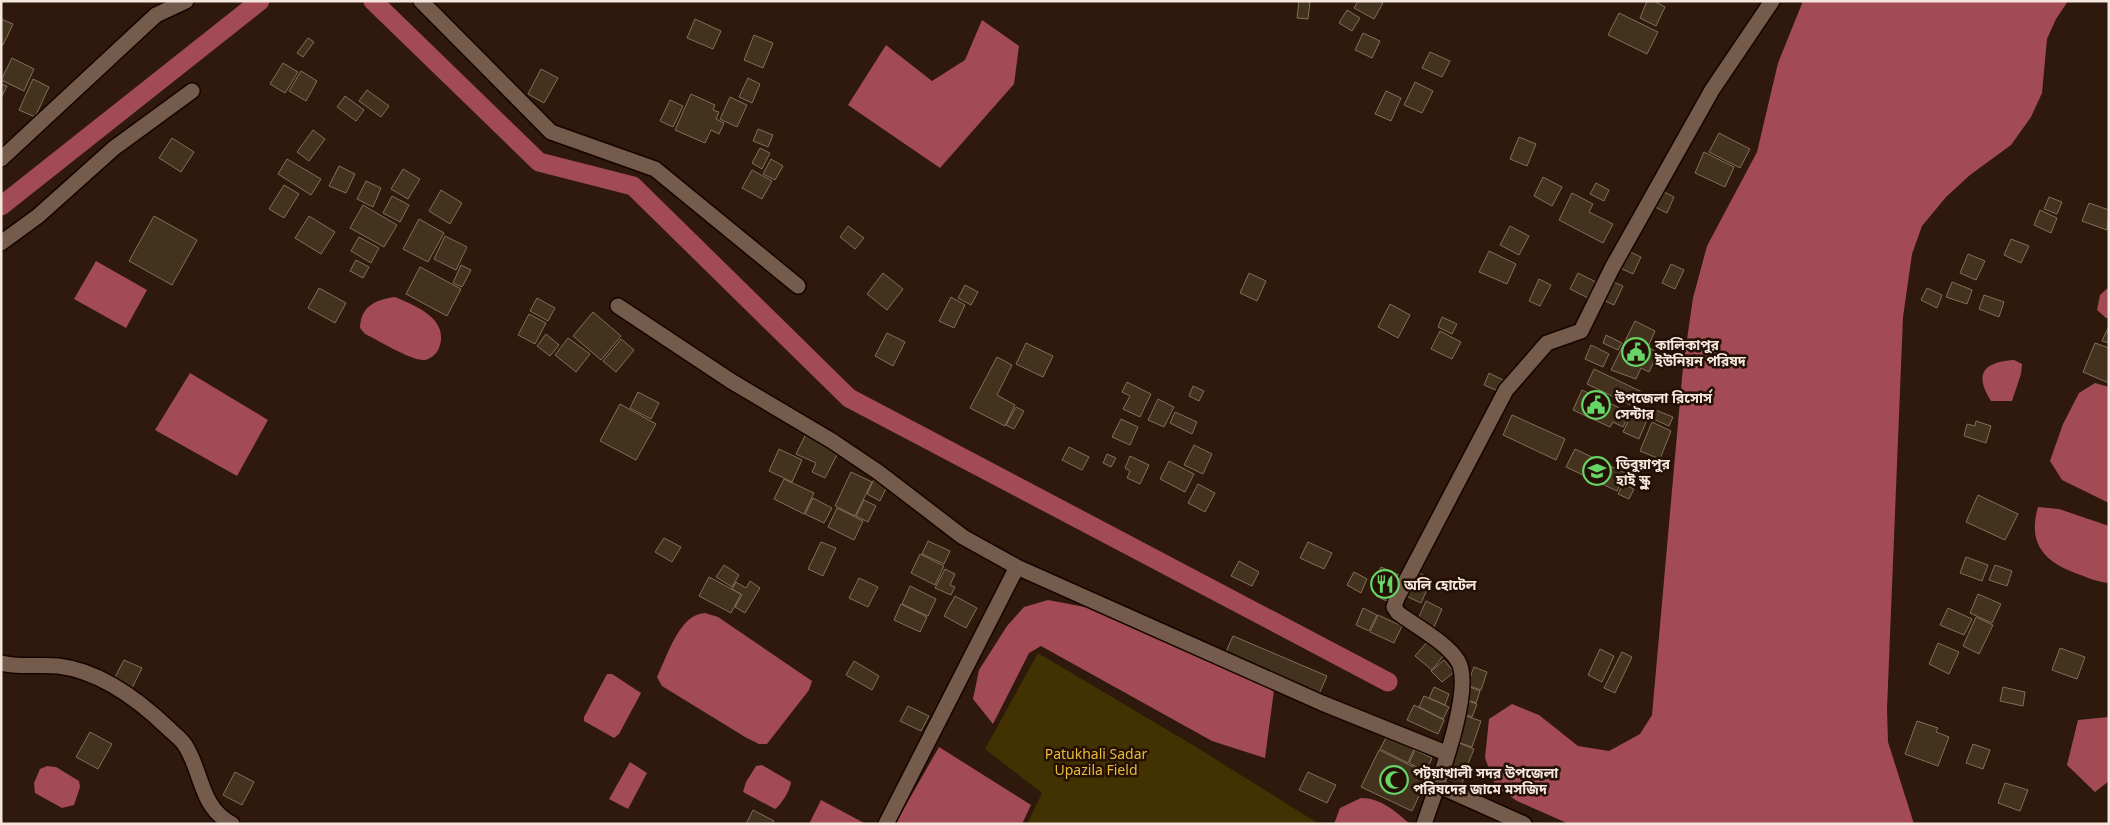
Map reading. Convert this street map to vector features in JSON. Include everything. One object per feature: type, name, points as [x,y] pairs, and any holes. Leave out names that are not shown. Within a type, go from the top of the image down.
[{"type":"street","points":[[1,159],[156,15],[186,1]]},
{"type":"street","points":[[421,1],[550,132],[655,168],[798,286]]},
{"type":"street","points":[[1424,824],[1463,690],[1462,672],[1452,652],[1398,613],[1394,607],[1396,598],[1506,390],[1547,343],[1581,331],[1612,268],[1712,90],[1772,1]]},
{"type":"street","points":[[1,243],[38,216],[114,148],[192,91]]},
{"type":"street","points":[[618,306],[731,381],[832,441],[878,472],[963,537],[1017,567],[1322,702],[1446,753]]},
{"type":"street","points":[[886,824],[1017,567]]},
{"type":"street","points":[[1,663],[13,666],[60,666],[102,679],[148,708],[184,743],[194,763],[208,804],[220,818],[232,824]]},
{"type":"street","points":[[1436,785],[1524,824]]},
{"type":"green space","name":"Patukhali Sadar Upazila Field","points":[[1038,653],[1196,747],[1319,824],[1027,824],[1042,793],[985,749]]},
{"type":"shaded area","points":[[1803,1],[2068,1],[2056,19],[2047,39],[2042,93],[2031,117],[2011,145],[1970,175],[1946,197],[1922,226],[1912,254],[1903,317],[1887,709],[1888,742],[1914,824],[1569,824],[1517,801],[1496,787],[1485,758],[1489,719],[1512,704],[1539,715],[1578,746],[1609,751],[1640,734],[1652,715],[1683,367],[1693,298],[1707,246],[1757,152],[1778,63]]},
{"type":"shaded area","points":[[982,20],[1019,46],[1014,84],[940,168],[848,105],[886,45],[932,81],[965,60]]},
{"type":"shaded area","points":[[96,261],[147,290],[126,328],[74,299]]},
{"type":"shaded area","points":[[2109,287],[2109,318],[2106,318],[2097,310],[2100,295]]},
{"type":"shaded area","points":[[395,297],[421,309],[435,321],[440,329],[439,348],[429,359],[419,359],[403,354],[365,334],[360,328],[363,314],[370,305]]},
{"type":"shaded area","points":[[2014,360],[2022,364],[2021,374],[2012,401],[1991,401],[1983,383],[1985,371],[1995,363]]},
{"type":"shaded area","points":[[190,373],[268,420],[237,476],[155,430]]},
{"type":"shaded area","points":[[2095,383],[2109,387],[2109,503],[2062,480],[2050,461],[2063,424],[2079,393]]},
{"type":"shaded area","points":[[2038,507],[2059,509],[2109,526],[2109,583],[2075,573],[2046,556],[2040,548],[2035,530]]},
{"type":"shaded area","points":[[1048,600],[1101,610],[1274,690],[1265,758],[1212,741],[1041,646],[1029,653],[993,724],[973,699],[979,670],[1007,626],[1024,607]]},
{"type":"shaded area","points":[[705,613],[718,617],[812,681],[809,690],[767,744],[759,744],[745,737],[662,686],[657,677],[681,628],[696,615]]},
{"type":"shaded area","points":[[607,674],[612,674],[641,693],[619,734],[614,738],[584,721],[584,717]]},
{"type":"shaded area","points":[[2109,717],[2109,781],[2095,792],[2067,765],[2078,720]]},
{"type":"shaded area","points":[[939,747],[1031,805],[1022,824],[895,824]]},
{"type":"shaded area","points":[[630,762],[647,773],[628,809],[609,799]]},
{"type":"shaded area","points":[[762,765],[791,782],[785,797],[775,809],[743,792],[746,782],[756,766]]},
{"type":"shaded area","points":[[47,766],[56,767],[79,781],[80,787],[74,805],[62,808],[35,793],[34,783],[40,769]]},
{"type":"shaded area","points":[[1361,798],[1381,803],[1410,824],[1334,824],[1340,808]]},
{"type":"shaded area","points":[[821,800],[866,824],[809,824]]},
{"type":"building","points":[[1299,1],[1310,2],[1308,19],[1297,18]]},
{"type":"building","points":[[1358,1],[1380,1],[1383,3],[1374,19],[1354,8]]},
{"type":"building","points":[[1647,1],[1654,1],[1665,7],[1656,26],[1640,18]]},
{"type":"building","points":[[1347,10],[1360,18],[1352,31],[1339,23]]},
{"type":"building","points":[[1619,13],[1658,32],[1647,54],[1608,35]]},
{"type":"building","points":[[1,19],[13,24],[3,45],[1,45]]},
{"type":"building","points":[[695,19],[721,31],[713,49],[687,38]]},
{"type":"building","points":[[1363,33],[1380,41],[1372,58],[1355,50]]},
{"type":"building","points":[[754,35],[773,43],[763,68],[744,60]]},
{"type":"building","points":[[308,38],[314,42],[303,57],[297,53]]},
{"type":"building","points":[[1430,52],[1450,61],[1442,77],[1422,68]]},
{"type":"building","points":[[12,58],[34,69],[24,91],[1,80]]},
{"type":"building","points":[[283,63],[298,72],[285,93],[270,84]]},
{"type":"building","points":[[541,69],[558,78],[544,103],[528,94]]},
{"type":"building","points":[[301,71],[317,81],[306,101],[289,91]]},
{"type":"building","points":[[748,78],[760,84],[752,103],[739,97]]},
{"type":"building","points":[[33,79],[49,87],[35,117],[19,110]]},
{"type":"building","points":[[1415,82],[1433,91],[1422,113],[1404,105]]},
{"type":"building","points":[[1,84],[7,86],[1,98]]},
{"type":"building","points":[[367,90],[389,106],[381,117],[359,101]]},
{"type":"building","points":[[1386,91],[1401,98],[1391,121],[1375,114]]},
{"type":"building","points":[[691,94],[715,105],[713,110],[719,112],[716,119],[724,123],[719,134],[711,130],[705,143],[675,130]]},
{"type":"building","points":[[345,96],[364,110],[356,121],[337,107]]},
{"type":"building","points":[[730,97],[747,105],[737,127],[720,119]]},
{"type":"building","points":[[670,100],[683,106],[673,127],[660,121]]},
{"type":"building","points":[[758,129],[773,135],[768,147],[753,141]]},
{"type":"building","points":[[313,130],[325,139],[309,161],[297,152]]},
{"type":"building","points":[[1719,133],[1750,149],[1740,168],[1709,152]]},
{"type":"building","points":[[1519,137],[1536,144],[1527,166],[1510,159]]},
{"type":"building","points":[[172,138],[194,152],[181,172],[159,158]]},
{"type":"building","points":[[760,148],[770,153],[762,169],[752,163]]},
{"type":"building","points":[[1704,152],[1734,167],[1725,187],[1695,173]]},
{"type":"building","points":[[287,159],[321,179],[311,195],[278,174]]},
{"type":"building","points":[[771,159],[783,166],[775,180],[763,174]]},
{"type":"building","points":[[339,166],[355,174],[346,193],[329,186]]},
{"type":"building","points":[[403,169],[420,179],[408,199],[391,189]]},
{"type":"building","points":[[752,170],[772,181],[762,199],[742,188]]},
{"type":"building","points":[[1543,177],[1562,187],[1552,206],[1534,196]]},
{"type":"building","points":[[366,181],[381,188],[373,207],[357,199]]},
{"type":"building","points":[[1596,183],[1609,190],[1604,201],[1590,194]]},
{"type":"building","points":[[284,185],[299,194],[284,218],[269,209]]},
{"type":"building","points":[[441,190],[462,203],[450,224],[429,211]]},
{"type":"building","points":[[1661,190],[1674,197],[1667,213],[1653,206]]},
{"type":"building","points":[[1572,193],[1593,204],[1589,212],[1613,224],[1603,243],[1559,220]]},
{"type":"building","points":[[392,196],[409,205],[400,222],[383,213]]},
{"type":"building","points":[[2049,197],[2062,202],[2057,214],[2044,209]]},
{"type":"building","points":[[2089,203],[2109,210],[2107,230],[2082,221]]},
{"type":"building","points":[[363,205],[397,225],[384,247],[350,228]]},
{"type":"building","points":[[2040,210],[2057,218],[2051,233],[2034,225]]},
{"type":"building","points":[[154,216],[197,240],[172,285],[129,261]]},
{"type":"building","points":[[309,216],[335,232],[321,254],[295,238]]},
{"type":"building","points":[[419,219],[444,233],[428,262],[403,249]]},
{"type":"building","points":[[848,226],[864,238],[855,249],[840,237]]},
{"type":"building","points":[[1510,226],[1529,236],[1519,255],[1500,245]]},
{"type":"building","points":[[445,236],[467,247],[456,270],[434,259]]},
{"type":"building","points":[[359,237],[379,248],[371,263],[351,251]]},
{"type":"building","points":[[2011,239],[2029,246],[2021,263],[2004,255]]},
{"type":"building","points":[[1626,250],[1641,257],[1633,274],[1618,267]]},
{"type":"building","points":[[1489,251],[1516,264],[1507,284],[1479,272]]},
{"type":"building","points":[[1968,254],[1985,261],[1976,280],[1960,273]]},
{"type":"building","points":[[356,260],[369,267],[363,278],[350,271]]},
{"type":"building","points":[[1671,264],[1684,270],[1675,289],[1662,283]]},
{"type":"building","points":[[461,265],[471,270],[462,287],[453,283]]},
{"type":"building","points":[[420,267],[461,289],[447,316],[406,294]]},
{"type":"building","points":[[883,273],[903,289],[887,310],[867,294]]},
{"type":"building","points":[[1249,273],[1266,281],[1257,301],[1240,293]]},
{"type":"building","points":[[1578,273],[1600,284],[1592,300],[1570,289]]},
{"type":"building","points":[[1539,279],[1551,285],[1540,306],[1529,301]]},
{"type":"building","points":[[1609,280],[1623,286],[1614,305],[1601,299]]},
{"type":"building","points":[[1952,282],[1972,290],[1967,304],[1946,297]]},
{"type":"building","points":[[965,285],[978,292],[971,305],[958,298]]},
{"type":"building","points":[[319,288],[346,303],[335,323],[308,308]]},
{"type":"building","points":[[1927,288],[1942,295],[1937,308],[1921,300]]},
{"type":"building","points":[[1984,295],[2004,302],[1999,317],[1979,309]]},
{"type":"building","points":[[951,297],[965,305],[954,328],[939,321]]},
{"type":"building","points":[[537,298],[555,308],[548,321],[530,311]]},
{"type":"building","points":[[1390,304],[1410,315],[1398,338],[1378,327]]},
{"type":"building","points":[[593,312],[621,336],[601,360],[573,336]]},
{"type":"building","points":[[529,314],[546,323],[535,344],[518,335]]},
{"type":"building","points":[[1442,317],[1457,324],[1452,334],[1438,327]]},
{"type":"building","points":[[1635,321],[1655,331],[1648,347],[1658,353],[1649,372],[1641,368],[1636,379],[1611,370]]},
{"type":"building","points":[[2109,326],[2109,343],[2102,341]]},
{"type":"building","points":[[1440,331],[1461,342],[1452,359],[1431,349]]},
{"type":"building","points":[[887,333],[905,342],[893,366],[875,356]]},
{"type":"building","points":[[546,334],[559,345],[550,356],[537,346]]},
{"type":"building","points":[[1606,335],[1622,343],[1618,350],[1603,343]]},
{"type":"building","points":[[568,338],[590,354],[576,372],[555,355]]},
{"type":"building","points":[[621,339],[634,350],[616,372],[603,361]]},
{"type":"building","points":[[1026,343],[1053,356],[1043,377],[1016,364]]},
{"type":"building","points":[[2095,343],[2109,348],[2109,383],[2083,372]]},
{"type":"building","points":[[1591,345],[1609,354],[1603,367],[1585,359]]},
{"type":"building","points":[[997,357],[1012,365],[997,395],[1015,405],[1005,426],[970,408]]},
{"type":"building","points":[[1594,369],[1644,393],[1637,408],[1587,384]]},
{"type":"building","points":[[1489,373],[1503,380],[1498,391],[1484,385]]},
{"type":"building","points":[[1127,382],[1151,394],[1140,417],[1123,409],[1130,396],[1122,392]]},
{"type":"building","points":[[1193,386],[1204,391],[1199,401],[1189,396]]},
{"type":"building","points":[[1582,390],[1630,413],[1623,427],[1613,422],[1610,427],[1573,410]]},
{"type":"building","points":[[638,392],[659,403],[651,419],[630,408]]},
{"type":"building","points":[[1158,399],[1174,407],[1164,427],[1148,420]]},
{"type":"building","points":[[620,404],[656,424],[636,460],[600,441]]},
{"type":"building","points":[[1016,407],[1024,411],[1014,429],[1006,425]]},
{"type":"building","points":[[1653,409],[1673,417],[1669,426],[1649,417]]},
{"type":"building","points":[[1175,412],[1197,422],[1192,434],[1170,423]]},
{"type":"building","points":[[1632,413],[1647,420],[1639,439],[1623,432]]},
{"type":"building","points":[[1512,415],[1565,439],[1556,460],[1503,435]]},
{"type":"building","points":[[1121,419],[1138,427],[1130,445],[1112,437]]},
{"type":"building","points":[[1976,421],[1991,426],[1986,443],[1964,436],[1967,424],[1975,426]]},
{"type":"building","points":[[1652,422],[1671,431],[1660,459],[1640,451]]},
{"type":"building","points":[[806,434],[839,451],[825,478],[812,472],[816,463],[796,454]]},
{"type":"building","points":[[1194,445],[1212,454],[1203,474],[1184,465]]},
{"type":"building","points":[[1069,447],[1089,457],[1082,470],[1062,460]]},
{"type":"building","points":[[779,449],[802,460],[792,482],[769,471]]},
{"type":"building","points":[[1575,449],[1625,473],[1617,491],[1566,467]]},
{"type":"building","points":[[1107,454],[1116,458],[1111,467],[1103,463]]},
{"type":"building","points":[[1130,456],[1149,465],[1140,484],[1127,478],[1130,471],[1125,468]]},
{"type":"building","points":[[1169,461],[1194,474],[1185,492],[1160,479]]},
{"type":"building","points":[[851,472],[872,482],[855,516],[835,506]]},
{"type":"building","points":[[875,477],[888,484],[880,501],[867,494]]},
{"type":"building","points":[[784,479],[814,493],[804,514],[774,499]]},
{"type":"building","points":[[1198,484],[1215,493],[1205,512],[1188,503]]},
{"type":"building","points":[[1623,484],[1634,489],[1629,499],[1618,494]]},
{"type":"building","points":[[1978,495],[2018,514],[2005,540],[1966,522]]},
{"type":"building","points":[[813,498],[832,508],[824,523],[805,514]]},
{"type":"building","points":[[864,500],[876,506],[868,522],[856,516]]},
{"type":"building","points":[[837,508],[863,521],[854,540],[828,527]]},
{"type":"building","points":[[664,538],[681,547],[672,562],[655,552]]},
{"type":"building","points":[[928,541],[950,551],[944,564],[922,554]]},
{"type":"building","points":[[821,542],[836,548],[823,576],[808,569]]},
{"type":"building","points":[[1308,542],[1332,553],[1324,569],[1300,558]]},
{"type":"building","points":[[920,554],[944,566],[935,585],[911,573]]},
{"type":"building","points":[[1966,557],[1988,565],[1982,581],[1960,573]]},
{"type":"building","points":[[1239,561],[1259,572],[1252,586],[1231,576]]},
{"type":"building","points":[[724,565],[739,575],[732,587],[716,577]]},
{"type":"building","points":[[1995,565],[2012,571],[2007,586],[1989,580]]},
{"type":"building","points":[[1381,567],[1399,575],[1387,601],[1376,596],[1383,580],[1377,577]]},
{"type":"building","points":[[945,569],[955,574],[950,585],[955,587],[951,595],[935,588]]},
{"type":"building","points":[[1354,572],[1367,579],[1361,593],[1347,585]]},
{"type":"building","points":[[1417,572],[1432,579],[1421,603],[1406,596]]},
{"type":"building","points":[[709,577],[741,594],[731,613],[699,596]]},
{"type":"building","points":[[859,578],[878,587],[868,607],[849,598]]},
{"type":"building","points":[[750,581],[760,588],[745,613],[735,607],[742,595],[732,589],[736,582],[746,588]]},
{"type":"building","points":[[910,586],[936,599],[928,616],[902,604]]},
{"type":"building","points":[[1978,594],[2001,604],[1992,623],[1970,613]]},
{"type":"building","points":[[955,596],[977,608],[966,628],[944,616]]},
{"type":"building","points":[[1426,601],[1442,609],[1434,627],[1418,619]]},
{"type":"building","points":[[901,604],[927,617],[920,632],[894,620]]},
{"type":"building","points":[[1363,608],[1377,615],[1369,631],[1356,625]]},
{"type":"building","points":[[1948,608],[1972,619],[1964,635],[1940,625]]},
{"type":"building","points":[[1378,615],[1402,626],[1394,643],[1370,632]]},
{"type":"building","points":[[1976,617],[1993,625],[1979,654],[1963,646]]},
{"type":"building","points":[[1233,636],[1327,676],[1319,694],[1225,654]]},
{"type":"building","points":[[1427,642],[1444,655],[1432,670],[1415,656]]},
{"type":"building","points":[[1938,643],[1959,652],[1949,674],[1929,664]]},
{"type":"building","points":[[2060,648],[2085,657],[2077,679],[2052,670]]},
{"type":"building","points":[[1600,649],[1614,656],[1602,682],[1588,675]]},
{"type":"building","points":[[1622,652],[1632,657],[1615,693],[1604,688]]},
{"type":"building","points":[[124,660],[142,668],[132,688],[114,679]]},
{"type":"building","points":[[1444,660],[1454,672],[1442,682],[1431,671]]},
{"type":"building","points":[[854,661],[879,676],[872,690],[846,675]]},
{"type":"building","points":[[1474,667],[1487,672],[1481,690],[1467,685]]},
{"type":"building","points":[[1467,686],[1480,691],[1476,703],[1463,698]]},
{"type":"building","points":[[1434,687],[1449,694],[1445,705],[1429,698]]},
{"type":"building","points":[[2003,687],[2025,692],[2023,706],[2000,701]]},
{"type":"building","points":[[1424,696],[1449,707],[1443,719],[1419,707]]},
{"type":"building","points":[[1465,700],[1477,704],[1472,717],[1461,712]]},
{"type":"building","points":[[1414,705],[1444,720],[1438,734],[1407,720]]},
{"type":"building","points":[[908,706],[929,716],[921,731],[900,721]]},
{"type":"building","points":[[1466,716],[1481,721],[1472,747],[1457,742]]},
{"type":"building","points":[[1917,721],[1938,728],[1936,732],[1949,737],[1938,766],[1905,754]]},
{"type":"building","points":[[90,732],[112,744],[98,769],[76,757]]},
{"type":"building","points":[[1387,736],[1414,749],[1408,763],[1380,749]]},
{"type":"building","points":[[1457,742],[1474,749],[1465,771],[1448,764]]},
{"type":"building","points":[[1973,744],[1990,750],[1983,769],[1966,763]]},
{"type":"building","name":"পটুয়াখালী সদর উপজেলা পরিষদের জামে মসজিদ","points":[[1379,750],[1426,773],[1416,792],[1420,794],[1412,811],[1361,787]]},
{"type":"building","points":[[1415,750],[1432,758],[1426,772],[1409,763]]},
{"type":"building","points":[[1449,767],[1466,773],[1461,786],[1444,779]]},
{"type":"building","points":[[235,772],[254,782],[242,805],[223,795]]},
{"type":"building","points":[[1308,772],[1336,785],[1327,803],[1299,790]]},
{"type":"building","points":[[2005,783],[2028,790],[2020,811],[1998,803]]},
{"type":"building","points":[[753,810],[774,821],[772,824],[746,824]]},
{"type":"waterway","points":[[1,206],[260,1]]},
{"type":"waterway","points":[[373,1],[539,162],[633,186],[849,398],[1388,682]]},
{"type":"place","name":"কালিকাপুর ইউনিয়ন পরিষদ","points":[[1636,352]]},
{"type":"place","name":"উপজেলা রিসোর্স সেন্টার","points":[[1596,405]]},
{"type":"place","name":"ডিবুয়াপুর হাই স্কুল","points":[[1597,471]]},
{"type":"place","name":"অলি হোটেল","points":[[1385,584]]},
{"type":"place","name":"পটুয়াখালী সদর উপজেলা পরিষদের জামে মসজিদ","points":[[1394,780]]}]
